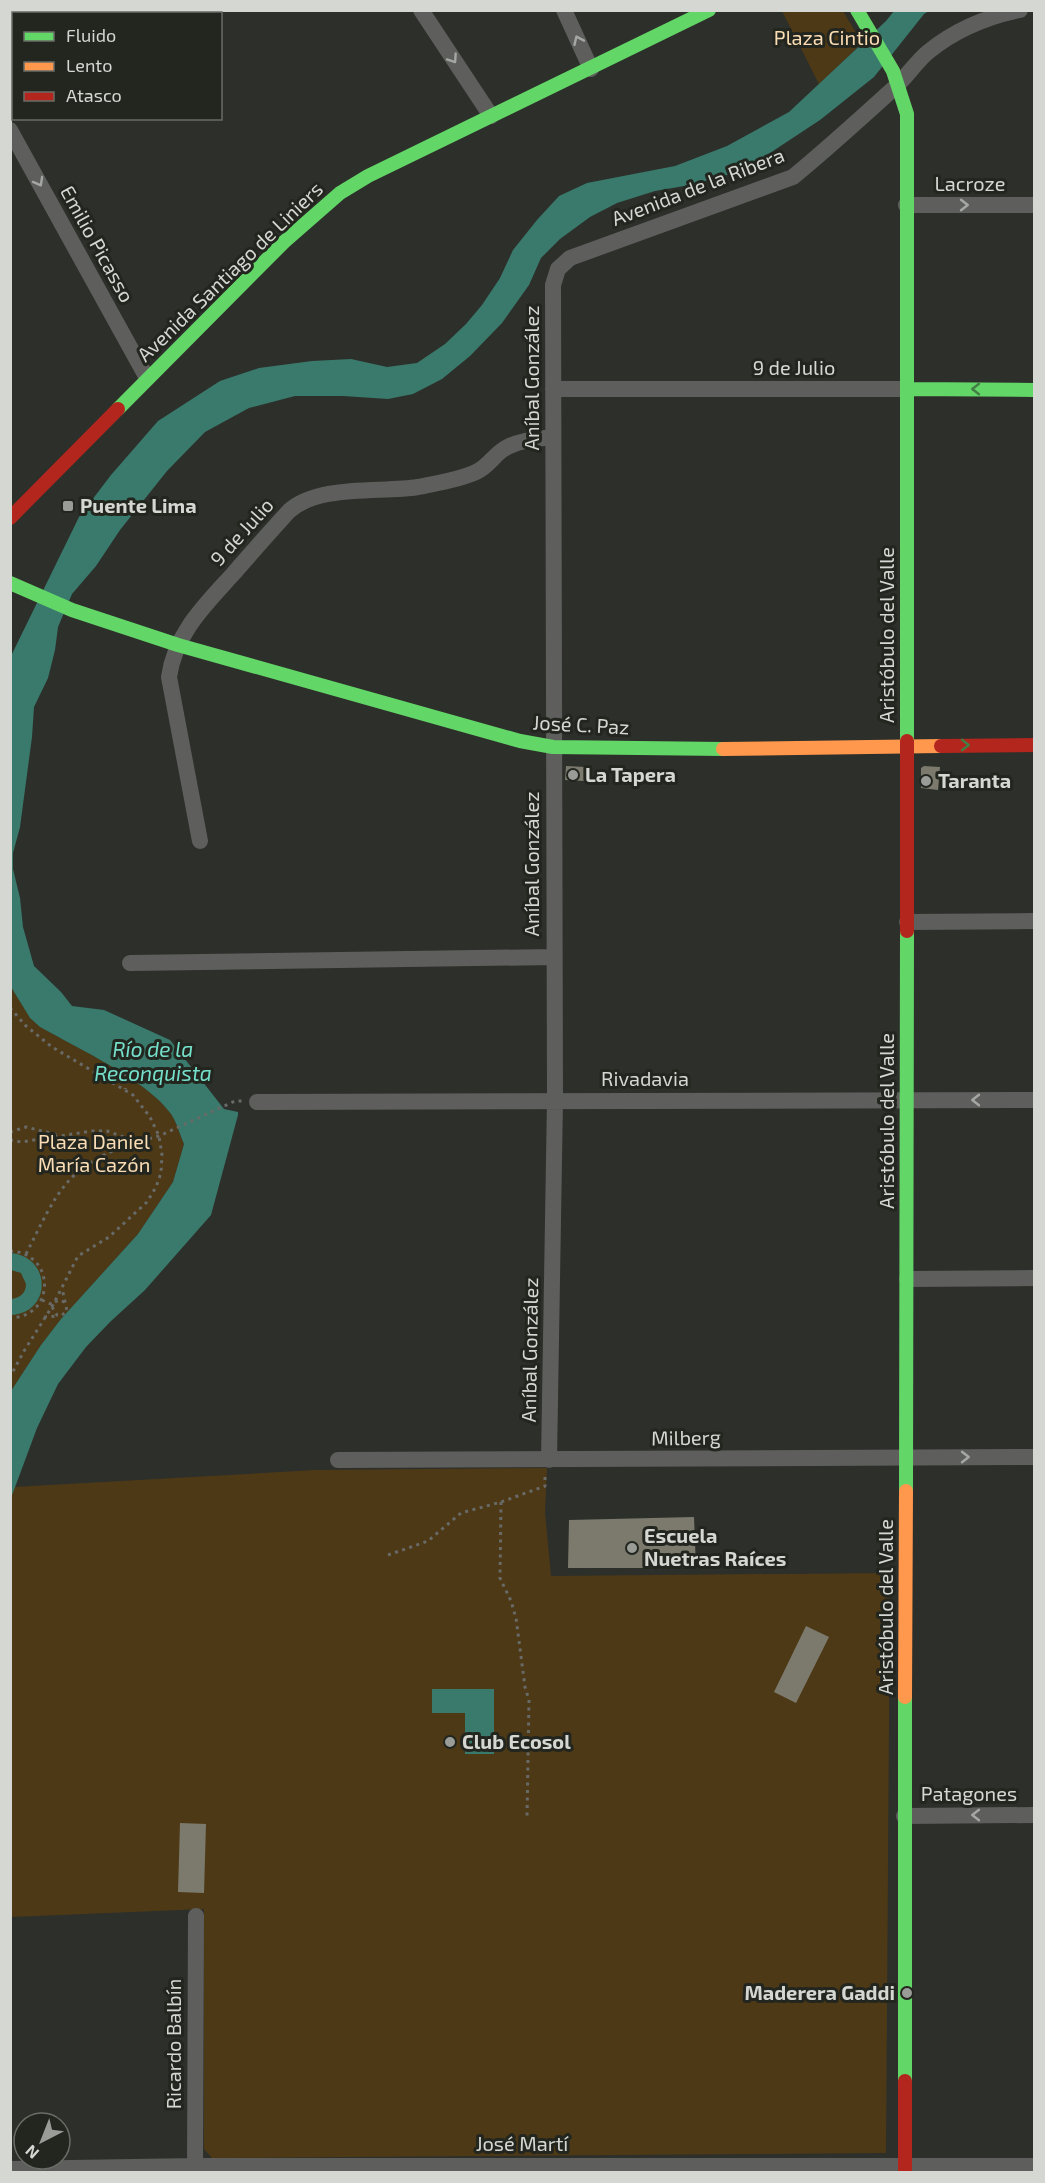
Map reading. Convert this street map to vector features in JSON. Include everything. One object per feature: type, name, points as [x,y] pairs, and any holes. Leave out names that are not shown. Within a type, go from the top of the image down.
[{"type":"street","points":[[421,10],[491,116]]},
{"type":"street","points":[[564,10],[591,69]]},
{"type":"street","name":"Avenida Santiago de Liniers","points":[[10,518],[284,242],[340,193],[368,176],[709,10]]},
{"type":"street","name":"Aristóbulo del Valle","points":[[857,10],[896,78],[907,114],[905,2169]]},
{"type":"street","name":"Avenida de la Ribera","points":[[558,269],[570,258],[793,177],[896,78],[928,52],[969,26],[994,16],[1020,10]]},
{"type":"street","name":"Emilio Picasso","points":[[10,130],[147,378]]},
{"type":"street","name":"Lacroze","points":[[906,205],[1035,205]]},
{"type":"street","name":"Aníbal González","points":[[549,1460],[555,1100],[553,285],[558,269]]},
{"type":"street","name":"9 de Julio","points":[[553,389],[1035,390]]},
{"type":"street","name":"9 de Julio","points":[[200,840],[169,677],[178,645],[192,620],[289,511],[299,503],[318,496],[416,487],[447,481],[476,473],[505,449],[520,442],[553,436]]},
{"type":"street","name":"José C. Paz","points":[[17,585],[72,610],[178,645],[520,741],[553,747],[707,749],[1035,745]]},
{"type":"street","points":[[907,922],[1035,921]]},
{"type":"street","points":[[130,963],[554,957]]},
{"type":"street","name":"Rivadavia","points":[[256,1102],[1035,1100]]},
{"type":"street","points":[[907,1279],[1035,1278]]},
{"type":"street","name":"Milberg","points":[[338,1460],[1035,1456]]},
{"type":"street","name":"Patagones","points":[[904,1816],[1035,1815]]},
{"type":"street","name":"Ricardo Balbín","points":[[195,2169],[196,1916]]},
{"type":"street","name":"José Martí","points":[[10,2169],[905,2169],[1035,2166]]},
{"type":"path","points":[[10,1008],[26,1026],[52,1047],[124,1089],[142,1105],[159,1136],[162,1155],[161,1173],[147,1202],[109,1237],[78,1256],[53,1305],[10,1377]]},
{"type":"path","points":[[110,1080],[120,1073],[124,1074],[126,1079],[124,1089]]},
{"type":"path","points":[[26,1254],[51,1202],[70,1178],[98,1157],[159,1136],[235,1101]]},
{"type":"path","points":[[10,1132],[26,1127],[59,1135]]},
{"type":"path","points":[[10,1140],[21,1143],[59,1135],[107,1131],[137,1142]]},
{"type":"path","points":[[10,1251],[26,1254],[39,1266],[43,1274],[45,1291],[42,1300],[30,1313],[22,1317],[10,1318]]},
{"type":"path","points":[[44,1317],[61,1316],[67,1311],[62,1288]]},
{"type":"path","points":[[42,1300],[53,1305]]},
{"type":"path","points":[[53,1305],[59,1300],[66,1303]]},
{"type":"path","points":[[53,1305],[54,1312],[61,1316]]},
{"type":"path","points":[[388,1555],[428,1541],[461,1513],[501,1502],[545,1485],[549,1460]]},
{"type":"path","points":[[501,1502],[500,1578],[516,1618],[525,1687],[529,1700],[527,1819]]},
{"type":"green space","name":"Plaza Cintio","points":[[782,11],[843,11],[862,43],[819,84]]},
{"type":"green space","name":"Plaza Daniel María Cazón","points":[[11,987],[30,1018],[40,1027],[129,1077],[160,1101],[171,1114],[184,1144],[173,1182],[138,1234],[61,1319],[11,1391]]},
{"type":"green space","name":"Club Ecosol","points":[[547,1468],[545,1512],[551,1576],[890,1573],[886,2153],[212,2158],[204,2149],[204,1909],[11,1917],[10,1498],[14,1487],[316,1470]]},
{"type":"water","name":"Río de la Reconquista","points":[[894,11],[929,11],[924,14],[874,77],[820,120],[758,161],[727,175],[655,191],[617,203],[590,217],[560,239],[541,258],[529,285],[502,323],[470,356],[442,379],[413,394],[388,399],[295,396],[249,408],[205,432],[167,471],[120,530],[96,566],[72,594],[58,627],[48,678],[34,707],[20,827],[13,853],[13,869],[20,898],[23,927],[34,966],[72,1006],[104,1010],[170,1040],[224,1109],[238,1112],[238,1115],[211,1215],[145,1290],[86,1347],[58,1384],[37,1428],[11,1498],[11,1391],[61,1319],[138,1234],[173,1182],[184,1144],[171,1114],[160,1101],[129,1077],[40,1027],[30,1018],[11,987],[11,656],[79,517],[111,475],[158,421],[220,381],[259,368],[312,361],[351,359],[387,367],[417,363],[445,344],[466,324],[500,278],[513,250],[559,196],[587,183],[675,166],[727,146],[789,112]]},
{"type":"water","points":[[11,1253],[24,1257],[34,1264],[40,1274],[42,1285],[40,1296],[34,1305],[24,1312],[11,1315],[11,1299],[22,1294],[26,1284],[21,1273],[11,1270]]},
{"type":"water","points":[[432,1689],[494,1689],[494,1754],[465,1754],[465,1713],[432,1713]]},
{"type":"building","name":"La Tapera","points":[[566,766],[585,767],[584,781],[565,780]]},
{"type":"building","name":"Taranta","points":[[924,766],[940,767],[938,790],[921,788],[921,768]]},
{"type":"building","name":"Escuela Nuetras Raíces","points":[[694,1517],[696,1568],[568,1568],[569,1520]]},
{"type":"building","points":[[806,1626],[829,1637],[796,1703],[774,1692]]},
{"type":"building","points":[[180,1823],[206,1824],[204,1893],[178,1892]]},
{"type":"traffic: fast","points":[[118,409],[284,242],[340,193],[368,176],[709,10]]},
{"type":"traffic: fast","points":[[857,10],[893,71],[907,114],[907,741]]},
{"type":"traffic: fast","points":[[907,389],[1034,390]]},
{"type":"traffic: fast","points":[[10,583],[72,610],[178,645],[520,741],[553,747],[723,749]]},
{"type":"traffic: fast","points":[[906,1491],[907,931]]},
{"type":"traffic: fast","points":[[905,1697],[905,2081]]},
{"type":"traffic: slow","points":[[723,749],[941,746]]},
{"type":"traffic: slow","points":[[905,1697],[906,1491]]},
{"type":"traffic: jam","points":[[10,518],[118,409]]},
{"type":"traffic: jam","points":[[907,741],[907,931]]},
{"type":"traffic: jam","points":[[941,746],[1034,745]]},
{"type":"traffic: jam","points":[[905,2081],[905,2172]]},
{"type":"place","name":"Puente Lima","points":[[68,506]]},
{"type":"place","name":"La Tapera","points":[[573,775]]},
{"type":"place","name":"Taranta","points":[[926,781]]},
{"type":"place","name":"Escuela Nuetras Raíces","points":[[632,1548]]},
{"type":"place","name":"Club Ecosol","points":[[450,1742]]},
{"type":"place","name":"Maderera Gaddi","points":[[907,1993]]}]
